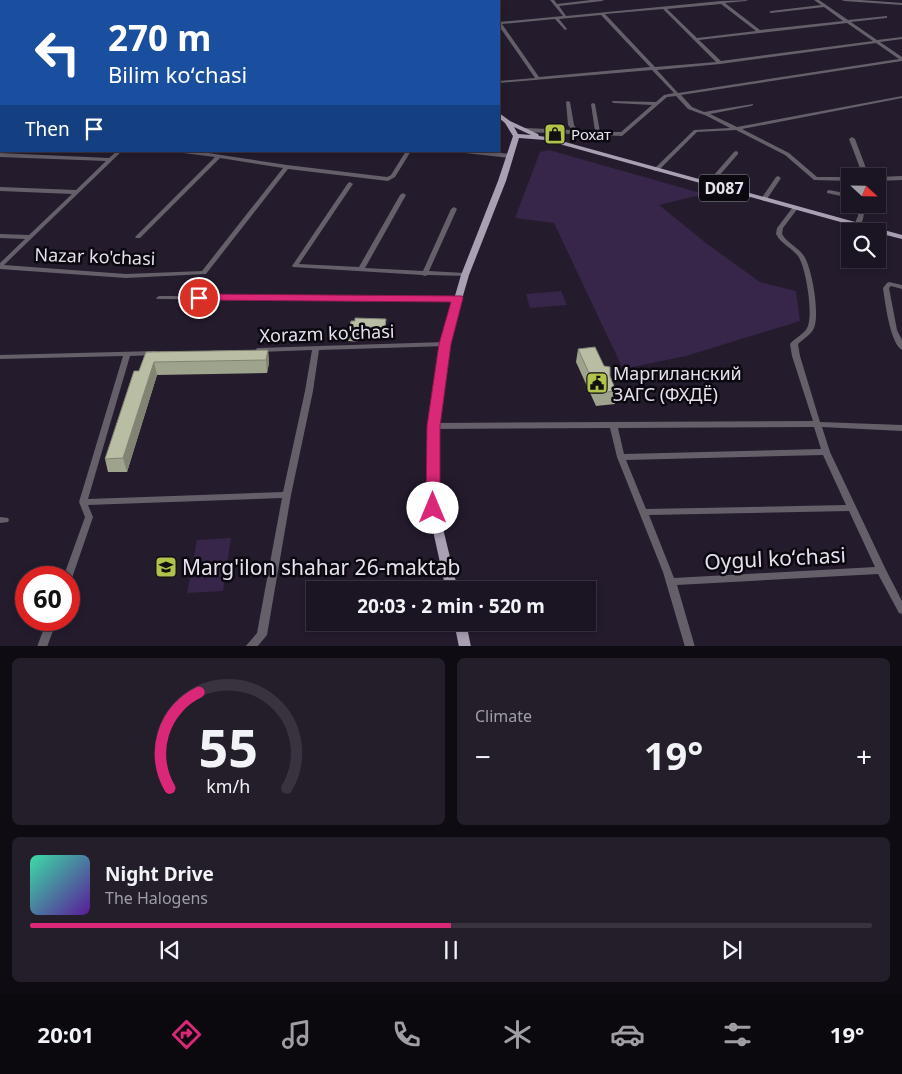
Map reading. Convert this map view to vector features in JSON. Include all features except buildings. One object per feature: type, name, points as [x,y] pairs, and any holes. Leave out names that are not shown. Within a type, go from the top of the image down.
[{"type":"main road","name":"D087","points":[[500,116],[507,122],[516,136],[546,138]]},
{"type":"main road","name":"D087","points":[[507,122],[546,138],[850,223]]},
{"type":"main road","points":[[450,581],[433,508],[434,426],[445,344],[458,298],[516,136]]},
{"type":"main road","name":"D087","points":[[511,153],[524,142],[546,138]]},
{"type":"main road","name":"D087","points":[[886,233],[902,237]]},
{"type":"main road","points":[[462,631],[465,646]]},
{"type":"street","points":[[365,0],[371,0]]},
{"type":"street","points":[[552,0],[564,15]]},
{"type":"street","points":[[556,5],[602,0]]},
{"type":"street","points":[[500,23],[746,0]]},
{"type":"street","points":[[816,0],[902,59]]},
{"type":"street","points":[[844,0],[902,4]]},
{"type":"street","points":[[721,2],[760,32]]},
{"type":"street","points":[[771,12],[824,6]]},
{"type":"street","points":[[664,8],[720,63]]},
{"type":"street","points":[[602,13],[690,108],[705,113],[787,154],[816,179],[841,179]]},
{"type":"street","points":[[500,23],[573,14]]},
{"type":"street","points":[[696,39],[886,17]]},
{"type":"street","points":[[556,18],[565,29]]},
{"type":"street","points":[[500,24],[538,79]]},
{"type":"street","points":[[500,82],[720,63],[902,38]]},
{"type":"street","points":[[525,130],[623,133],[666,96],[902,59]]},
{"type":"street","points":[[656,170],[696,131],[735,129],[902,97]]},
{"type":"street","points":[[568,102],[570,125],[576,132]]},
{"type":"street","points":[[614,102],[657,104]]},
{"type":"street","points":[[593,104],[598,133]]},
{"type":"street","points":[[705,113],[752,105]]},
{"type":"street","points":[[852,139],[863,168]]},
{"type":"street","points":[[0,266],[119,152]]},
{"type":"street","points":[[189,152],[388,180],[393,176],[408,152]]},
{"type":"street","points":[[488,152],[511,153]]},
{"type":"street","points":[[708,184],[736,153]]},
{"type":"street","points":[[0,155],[111,160]]},
{"type":"street","points":[[138,237],[218,157]]},
{"type":"street","name":"Nazar ko'chasi","points":[[0,266],[126,276],[204,273],[287,167]]},
{"type":"street","points":[[764,199],[778,178]]},
{"type":"street","points":[[886,179],[902,178]]},
{"type":"street","points":[[350,184],[295,266],[466,275]]},
{"type":"street","points":[[0,189],[77,192]]},
{"type":"street","points":[[829,192],[841,194]]},
{"type":"street","points":[[361,269],[402,195]]},
{"type":"street","name":"Oygul koʻchasi","points":[[795,208],[780,228],[779,234],[782,240],[802,257],[807,267],[813,322],[809,331],[797,340],[794,347],[826,452],[850,508],[902,610]]},
{"type":"street","points":[[425,274],[454,209]]},
{"type":"street","points":[[0,236],[31,237]]},
{"type":"street","points":[[902,287],[889,284],[886,288],[894,330],[902,348]]},
{"type":"street","points":[[159,298],[458,298]]},
{"type":"street","name":"Xorazm ko'chasi","points":[[252,350],[445,344]]},
{"type":"street","points":[[250,646],[262,635],[316,348]]},
{"type":"street","points":[[0,357],[165,353]]},
{"type":"street","points":[[71,566],[89,517],[83,502],[126,354]]},
{"type":"street","points":[[434,426],[816,424],[902,428]]},
{"type":"street","points":[[613,425],[621,457],[671,582],[690,646]]},
{"type":"street","points":[[621,457],[826,452]]},
{"type":"street","points":[[83,502],[287,495]]},
{"type":"street","points":[[644,512],[850,508]]},
{"type":"street","name":"Oygul koʻchasi","points":[[671,582],[881,570]]},
{"type":"street","points":[[42,646],[48,631]]},
{"type":"shaded area","points":[[549,150],[704,194],[659,205],[706,243],[760,282],[796,291],[800,321],[686,356],[623,369],[554,223],[515,218],[540,152]]},
{"type":"shaded area","points":[[561,291],[567,305],[530,308],[526,294]]},
{"type":"shaded area","points":[[231,538],[223,591],[187,593],[197,540]]},
{"type":"waterway","points":[[423,0],[453,0]]},
{"type":"place","name":"Рохат","points":[[555,134]]},
{"type":"place","name":"Маргиланский ЗАГС (ФХДЁ)","points":[[597,383]]},
{"type":"place","name":"Marg'ilon shahar 26-maktab","points":[[166,567]]},
{"type":"route","points":[[199,298],[458,298],[445,344],[434,426],[433,508]]}]
